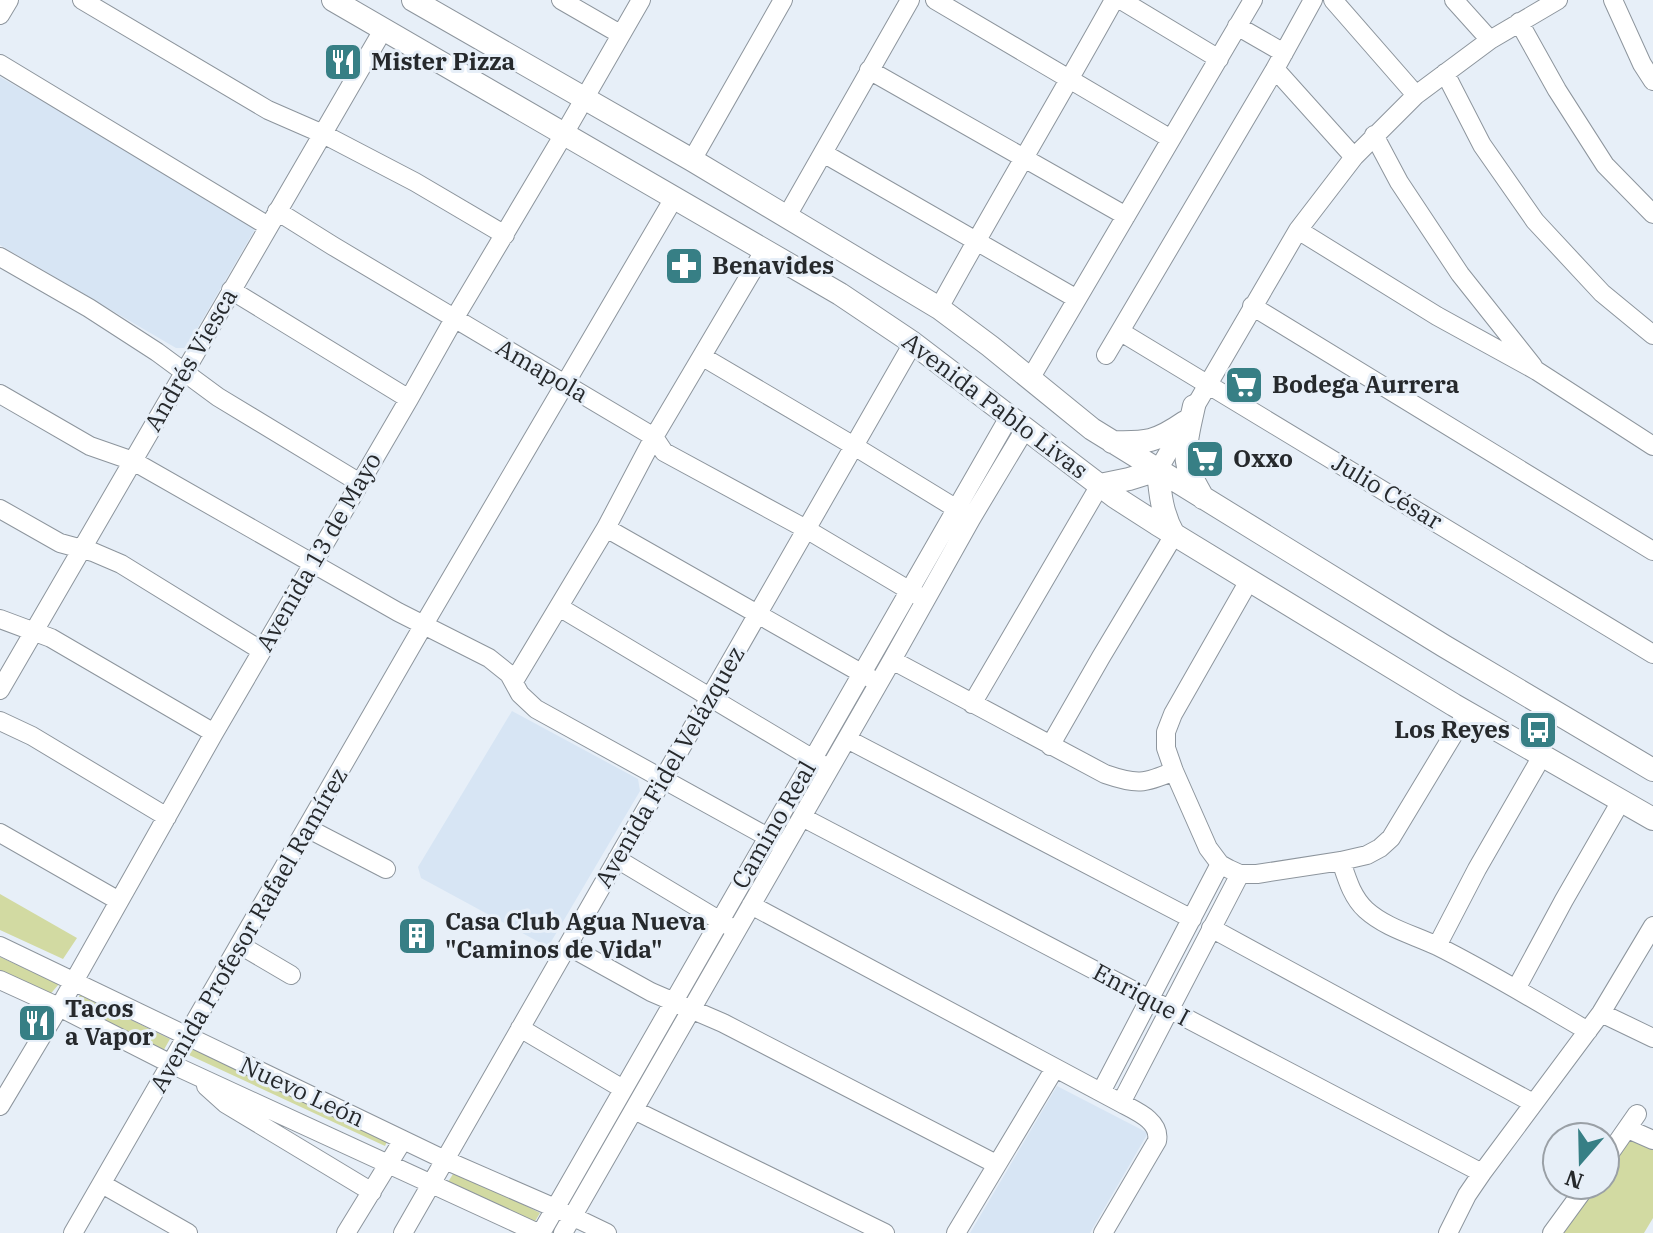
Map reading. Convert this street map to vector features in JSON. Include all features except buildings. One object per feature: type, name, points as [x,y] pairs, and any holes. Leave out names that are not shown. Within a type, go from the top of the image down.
[{"type":"main road","name":"Avenida Pablo Livas","points":[[333,0],[840,294],[913,343],[1115,497],[1467,712],[1653,819]]},
{"type":"main road","name":"Avenida Pablo Livas","points":[[413,0],[692,160],[939,308],[1112,442],[1455,653],[1653,770]]},
{"type":"main road","points":[[1112,442],[1151,441],[1167,435],[1190,414]]},
{"type":"main road","points":[[1190,414],[1188,467],[1204,499]]},
{"type":"main road","points":[[1100,485],[1158,470],[1162,506],[1174,535]]},
{"type":"street","points":[[0,15],[9,0]]},
{"type":"street","points":[[82,0],[268,110],[323,134],[415,182],[505,235]]},
{"type":"street","points":[[561,0],[620,34]]},
{"type":"street","name":"Avenida 13 de Mayo","points":[[0,1105],[641,0]]},
{"type":"street","points":[[692,160],[783,0]]},
{"type":"street","points":[[787,216],[910,0]]},
{"type":"street","points":[[935,0],[1171,139]]},
{"type":"street","points":[[939,308],[1114,0]]},
{"type":"street","points":[[1121,0],[1219,59]]},
{"type":"street","points":[[1030,379],[1253,0]]},
{"type":"street","points":[[1106,355],[1313,0]]},
{"type":"street","points":[[1333,0],[1416,95]]},
{"type":"street","points":[[1454,0],[1490,40]]},
{"type":"street","points":[[1158,470],[1298,230],[1354,157],[1416,95],[1490,40],[1558,0]]},
{"type":"street","points":[[1613,0],[1653,81]]},
{"type":"street","points":[[1519,22],[1557,90],[1605,165],[1653,214]]},
{"type":"street","points":[[1237,26],[1279,61],[1354,157]]},
{"type":"street","name":"Andrés Viesca","points":[[0,690],[383,30]]},
{"type":"street","name":"Amapola","points":[[0,64],[454,319],[654,437],[664,452],[806,529],[926,600]]},
{"type":"street","points":[[869,70],[1126,216]]},
{"type":"street","points":[[1445,73],[1482,145],[1535,221],[1602,293],[1653,335]]},
{"type":"street","points":[[1374,135],[1399,182],[1460,274],[1537,371]]},
{"type":"street","points":[[823,153],[1077,299]]},
{"type":"street","name":"Avenida Profesor Rafael Ramírez","points":[[73,1233],[674,198]]},
{"type":"street","points":[[1298,230],[1437,316],[1537,371],[1653,446]]},
{"type":"street","points":[[514,681],[606,528],[654,437],[764,251]]},
{"type":"street","points":[[0,257],[89,308],[239,411],[360,483]]},
{"type":"street","points":[[231,290],[409,399]]},
{"type":"street","points":[[1252,306],[1653,551]]},
{"type":"street","name":"Julio César","points":[[1121,332],[1653,654]]},
{"type":"street","name":"Avenida Fidel Velázquez","points":[[403,1233],[913,343]]},
{"type":"street","points":[[703,357],[964,514]]},
{"type":"street","points":[[0,394],[90,446],[133,461],[423,626],[489,658],[501,666],[520,694],[536,709],[784,847]]},
{"type":"street","name":"Camino Real","points":[[568,1225],[634,1110],[719,921],[908,590],[964,514],[1017,423]]},
{"type":"street","points":[[972,704],[1100,485]]},
{"type":"street","points":[[0,509],[46,536],[121,564],[262,651]]},
{"type":"street","name":"Camino Real","points":[[539,1233],[623,1089],[737,931],[926,600],[964,514]]},
{"type":"street","points":[[606,528],[879,683]]},
{"type":"street","points":[[1050,746],[1174,535]]},
{"type":"street","points":[[1250,579],[1173,714],[1166,732],[1166,748],[1174,771],[1208,848],[1220,864],[1240,874],[1257,874],[1341,861],[1367,855],[1380,848],[1391,838],[1467,712]]},
{"type":"street","points":[[559,607],[829,769]]},
{"type":"street","points":[[0,619],[51,638],[214,733]]},
{"type":"street","points":[[892,660],[1105,774],[1139,783],[1174,771]]},
{"type":"street","points":[[0,721],[32,736],[167,817]]},
{"type":"street","points":[[847,739],[1192,919]]},
{"type":"street","points":[[1437,946],[1542,756]]},
{"type":"street","points":[[1516,989],[1621,801]]},
{"type":"street","name":"Enrique I","points":[[802,817],[1482,1173]]},
{"type":"street","points":[[307,828],[386,869]]},
{"type":"street","points":[[0,833],[119,901]]},
{"type":"street","points":[[617,859],[737,931]]},
{"type":"street","points":[[1341,861],[1357,900],[1381,921],[1437,946],[1588,1031]]},
{"type":"street","points":[[1101,1092],[1220,864]]},
{"type":"street","points":[[1121,1103],[1240,874]]},
{"type":"street","points":[[751,905],[1147,1119],[1157,1129],[1153,1150],[1103,1233]]},
{"type":"street","points":[[1448,1233],[1467,1195],[1601,1013],[1653,926]]},
{"type":"street","points":[[1211,928],[1533,1103]]},
{"type":"street","points":[[240,945],[291,975]]},
{"type":"street","name":"Nuevo León","points":[[0,946],[445,1160],[555,1208],[568,1225],[607,1233]]},
{"type":"street","points":[[568,946],[639,986],[723,1023],[996,1164]]},
{"type":"street","name":"Nuevo León","points":[[0,980],[171,1064],[539,1233]]},
{"type":"street","points":[[1601,1013],[1653,1038]]},
{"type":"street","points":[[520,1028],[623,1089]]},
{"type":"street","points":[[956,1233],[1055,1068]]},
{"type":"street","points":[[189,1072],[226,1104],[372,1192]]},
{"type":"street","points":[[634,1110],[885,1233]]},
{"type":"street","points":[[1621,1137],[1632,1121],[1653,1140]]},
{"type":"street","points":[[346,1233],[403,1140]]},
{"type":"street","points":[[102,1184],[188,1233]]},
{"type":"street","points":[[1552,1233],[1575,1201]]},
{"type":"shaded area","points":[[0,77],[254,222],[254,231],[186,348],[176,348],[0,245]]},
{"type":"shaded area","points":[[512,711],[638,779],[640,791],[548,947],[421,878],[418,867]]},
{"type":"shaded area","points":[[1057,1086],[1148,1133],[1090,1233],[970,1233]]},
{"type":"green space","points":[[0,894],[77,938],[63,959],[0,930]]},
{"type":"green space","points":[[0,957],[59,984],[47,998],[0,977]]},
{"type":"green space","points":[[80,995],[170,1039],[162,1053],[72,1009]]},
{"type":"green space","points":[[195,1044],[389,1137],[385,1146],[189,1055]]},
{"type":"green space","points":[[1628,1139],[1653,1147],[1653,1218],[1644,1233],[1560,1233],[1583,1201],[1621,1201],[1621,1149]]},
{"type":"green space","points":[[453,1174],[497,1191],[540,1213],[534,1223],[448,1182]]},
{"type":"place","name":"Mister Pizza","points":[[343,62]]},
{"type":"place","name":"Benavides","points":[[684,266]]},
{"type":"place","name":"Bodega Aurrera","points":[[1244,385]]},
{"type":"place","name":"Oxxo","points":[[1205,459]]},
{"type":"place","name":"Los Reyes","points":[[1538,730]]},
{"type":"place","name":"Casa Club Agua Nueva \"Caminos de Vida\"","points":[[417,936]]},
{"type":"place","name":"Tacos a Vapor","points":[[37,1023]]}]
